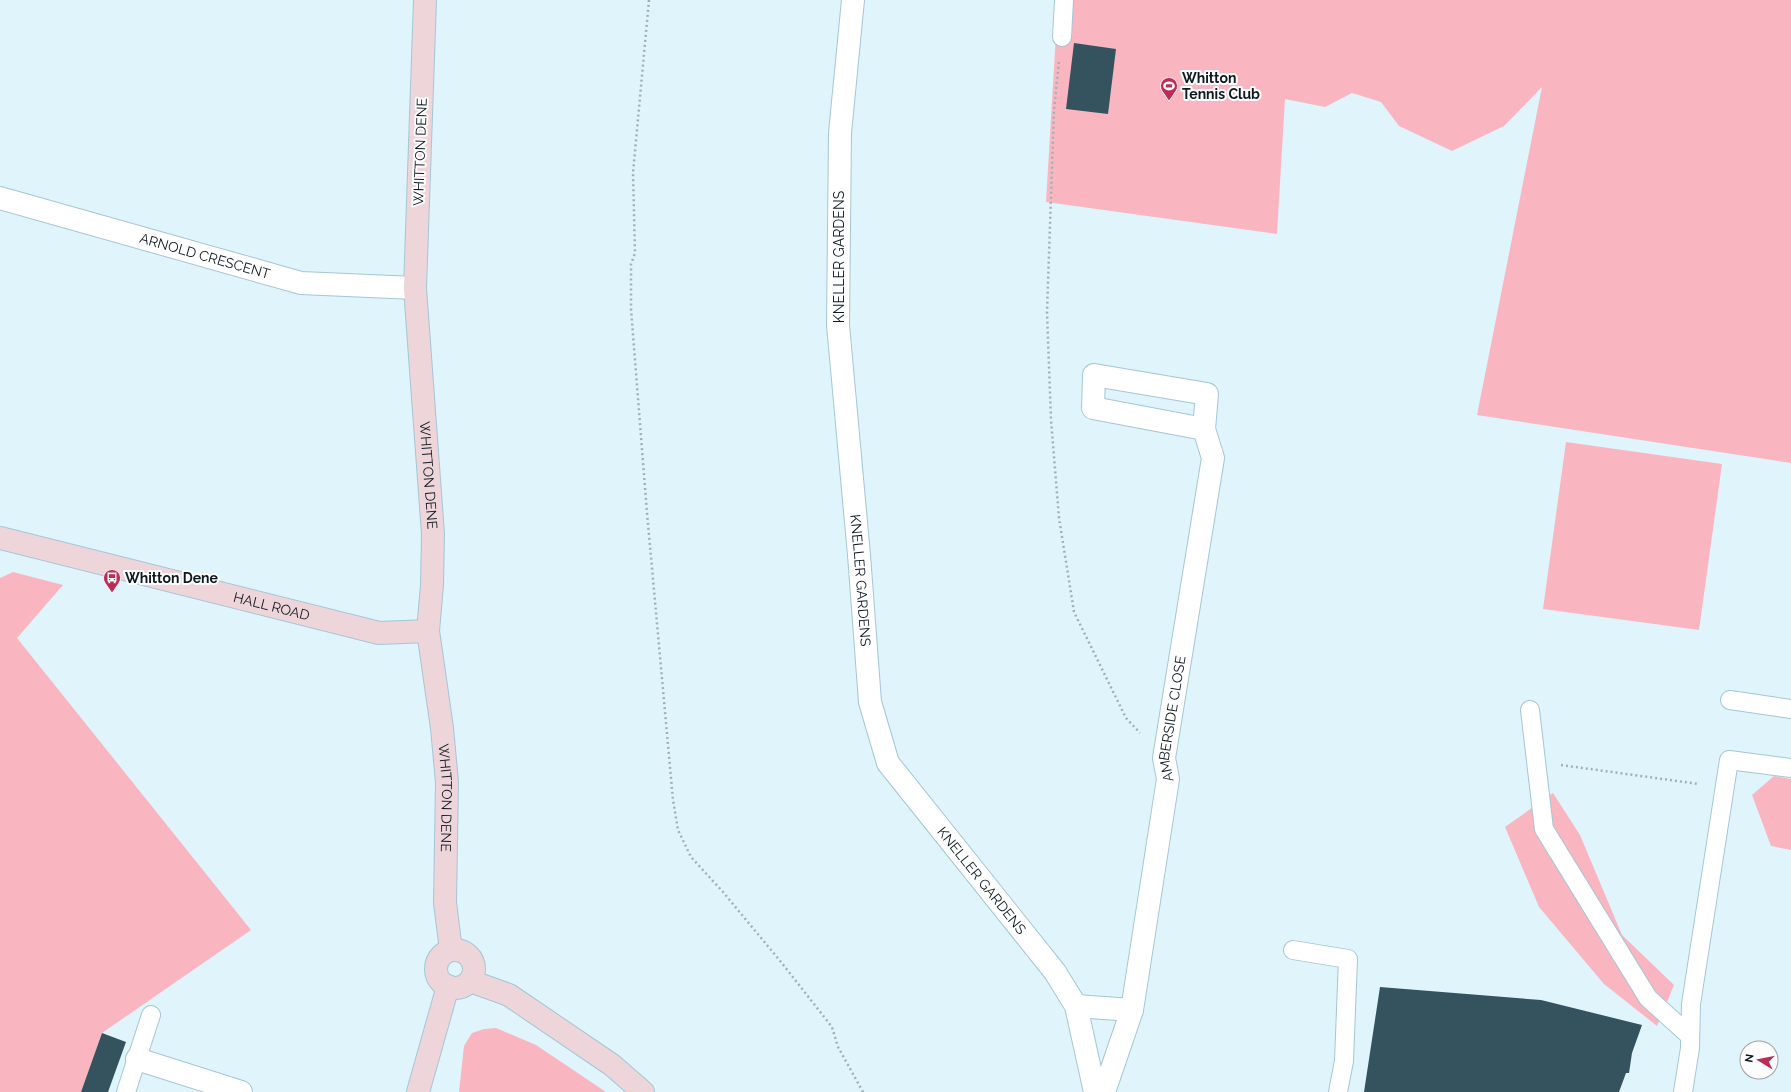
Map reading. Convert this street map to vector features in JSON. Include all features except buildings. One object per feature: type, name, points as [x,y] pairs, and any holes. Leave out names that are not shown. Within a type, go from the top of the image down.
[{"type":"street","name":"WHITTON DENE","points":[[425,0],[415,288],[433,534],[432,585],[428,631],[442,728],[447,782],[445,903],[451,950]]},
{"type":"street","name":"KNELLER GARDENS","points":[[853,0],[840,133],[838,325],[859,555],[870,702],[888,763],[1055,972],[1076,1006],[1095,1092]]},
{"type":"street","name":"ARNOLD CRESCENT","points":[[0,198],[301,283],[415,288]]},
{"type":"street","name":"AMBERSIDE CLOSE","points":[[1104,1092],[1132,1010],[1168,779],[1164,758],[1213,458],[1204,430],[1207,394],[1094,375],[1092,408],[1204,430]]},
{"type":"street","name":"HALL ROAD","points":[[0,538],[379,633],[428,631]]},
{"type":"street","points":[[451,950],[460,950],[469,955],[474,968],[474,975],[470,981],[461,987],[448,986],[439,979],[436,971],[440,958],[451,950]]},
{"type":"street","points":[[470,981],[509,995],[612,1065],[643,1092]]},
{"type":"street","points":[[418,1092],[448,986]]},
{"type":"street","points":[[1076,1006],[1132,1010]]},
{"type":"street","points":[[137,1059],[241,1092]]},
{"type":"lane","points":[[1062,37],[1064,0]]},
{"type":"lane","points":[[1730,700],[1791,709]]},
{"type":"lane","points":[[1530,710],[1544,830],[1648,998],[1690,1036]]},
{"type":"lane","points":[[1683,1092],[1690,1048],[1691,1004],[1723,788],[1729,760],[1791,768]]},
{"type":"lane","points":[[1293,950],[1348,959],[1344,1061],[1338,1092]]},
{"type":"lane","points":[[126,1092],[151,1015]]},
{"type":"path","points":[[649,0],[633,173],[635,254],[631,264],[631,309],[647,513],[673,800],[678,830],[691,857],[723,892],[832,1027],[838,1047],[863,1092]]},
{"type":"path","points":[[1537,762],[1723,788]]},
{"type":"shaded area","points":[[1058,0],[1791,0],[1791,463],[1477,415],[1542,87],[1504,126],[1452,151],[1399,126],[1381,102],[1352,93],[1325,107],[1285,99],[1277,234],[1046,202]]},
{"type":"shaded area","points":[[1566,442],[1722,464],[1699,630],[1543,609]]},
{"type":"shaded area","points":[[13,572],[63,585],[17,638],[251,930],[102,1033],[81,1092],[0,1092],[0,578]]},
{"type":"shaded area","points":[[1774,776],[1791,779],[1791,850],[1771,846],[1752,795]]},
{"type":"shaded area","points":[[1553,793],[1580,835],[1622,935],[1674,985],[1657,1026],[1604,984],[1539,907],[1505,827]]},
{"type":"shaded area","points":[[496,1028],[536,1045],[606,1092],[459,1092],[464,1046],[472,1033],[484,1029]]},
{"type":"place","name":"Whitton Tennis Club","points":[[1169,101]]},
{"type":"place","name":"Whitton Dene","points":[[112,593]]}]
